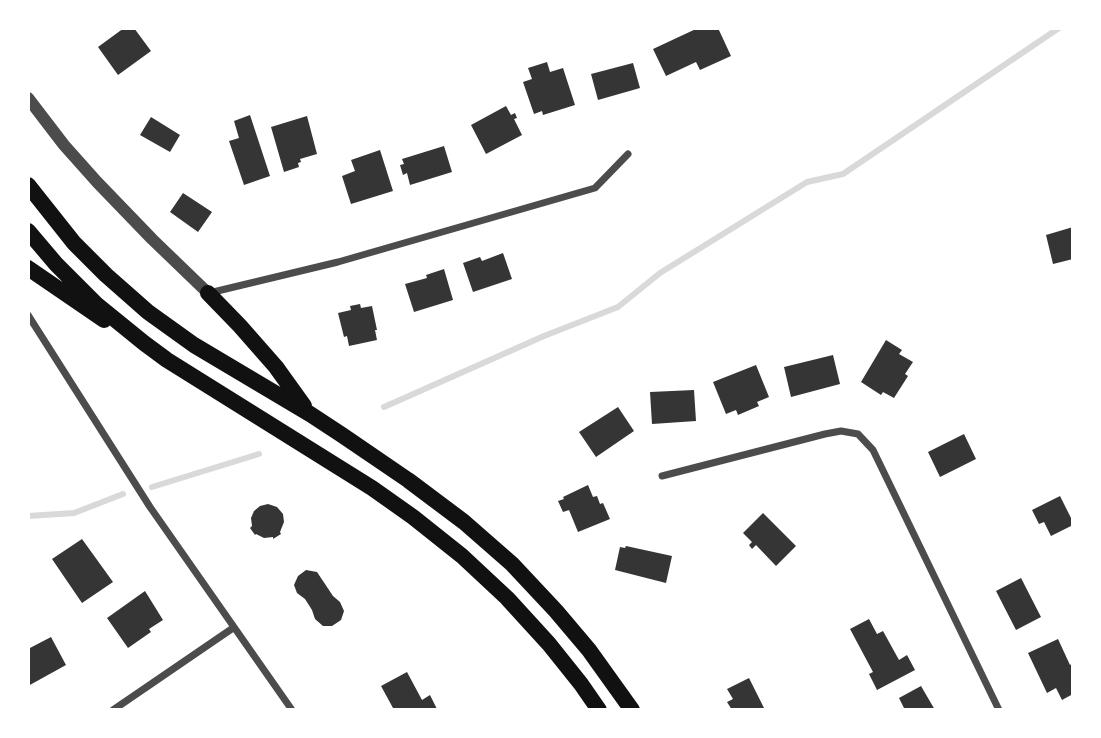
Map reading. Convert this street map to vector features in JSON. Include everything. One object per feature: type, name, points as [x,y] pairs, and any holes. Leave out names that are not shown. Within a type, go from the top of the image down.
[{"type":"highway","points":[[28,186],[75,243],[148,312],[194,345],[310,414],[418,487],[464,522],[512,565],[556,611],[589,650],[632,710]]},
{"type":"highway","points":[[28,231],[96,304],[144,343],[372,488],[452,548],[507,598],[541,635],[599,710]]},
{"type":"highway","points":[[28,268],[90,312],[144,343]]},
{"type":"highway","points":[[208,293],[276,367],[310,414]]},
{"type":"street","points":[[28,98],[97,182],[208,293],[338,262],[595,188],[628,154]]},
{"type":"street","points":[[28,315],[150,506],[292,710]]},
{"type":"street","points":[[662,476],[825,434],[841,431],[858,434],[873,450],[999,710]]},
{"type":"street","points":[[113,710],[233,628]]},
{"type":"building","points":[[124,28],[134,28],[151,51],[118,75],[98,47]]},
{"type":"building","points":[[698,28],[718,28],[731,56],[700,70],[696,62],[666,76],[653,49]]},
{"type":"building","points":[[547,62],[550,72],[563,68],[575,105],[543,115],[542,111],[534,114],[523,82],[532,79],[528,68]]},
{"type":"building","points":[[633,63],[640,88],[598,100],[591,74]]},
{"type":"building","points":[[506,106],[511,115],[515,113],[517,118],[514,119],[522,135],[486,154],[471,125]]},
{"type":"building","points":[[250,115],[270,176],[244,185],[229,141],[239,138],[234,121]]},
{"type":"building","points":[[307,116],[317,154],[300,159],[299,167],[284,172],[271,127]]},
{"type":"building","points":[[151,117],[180,135],[170,152],[140,135]]},
{"type":"building","points":[[444,146],[452,172],[410,185],[407,173],[403,175],[400,165],[404,164],[402,159]]},
{"type":"building","points":[[380,150],[393,191],[351,204],[342,176],[355,171],[351,160]]},
{"type":"building","points":[[183,193],[212,212],[198,232],[170,212]]},
{"type":"building","points":[[1073,227],[1073,259],[1053,264],[1046,235]]},
{"type":"building","points":[[503,253],[512,279],[473,292],[463,263],[480,257],[482,261]]},
{"type":"building","points":[[444,269],[453,300],[414,312],[405,284],[427,278],[426,275]]},
{"type":"building","points":[[360,304],[361,308],[372,306],[377,340],[349,346],[338,313],[351,310],[350,306]]},
{"type":"building","points":[[886,340],[902,350],[899,354],[913,362],[905,374],[908,376],[894,398],[883,392],[881,395],[861,382]]},
{"type":"building","points":[[833,355],[840,384],[791,397],[784,367]]},
{"type":"building","points":[[756,365],[769,397],[757,402],[759,406],[738,415],[736,410],[726,414],[713,382]]},
{"type":"building","points":[[694,390],[696,421],[652,424],[650,392]]},
{"type":"building","points":[[618,407],[634,431],[596,457],[579,432]]},
{"type":"building","points":[[964,434],[976,459],[940,477],[928,452]]},
{"type":"building","points":[[588,485],[593,497],[597,496],[600,504],[603,503],[610,519],[578,532],[569,510],[563,512],[558,501]]},
{"type":"building","points":[[1060,496],[1073,525],[1051,536],[1044,522],[1039,524],[1032,510]]},
{"type":"building","points":[[268,504],[277,507],[283,514],[281,534],[273,539],[255,535],[250,528],[254,511]]},
{"type":"building","points":[[763,513],[796,546],[776,566],[756,545],[752,549],[749,545],[752,542],[743,533]]},
{"type":"building","points":[[82,539],[113,582],[82,603],[52,559]]},
{"type":"building","points":[[620,547],[672,556],[666,583],[615,570]]},
{"type":"building","points":[[306,570],[317,572],[340,602],[344,611],[341,620],[332,626],[323,626],[315,619],[305,599],[297,593],[294,585],[298,576]]},
{"type":"building","points":[[1021,578],[1041,617],[1016,630],[996,591]]},
{"type":"building","points":[[145,591],[163,620],[128,648],[107,618]]},
{"type":"building","points":[[869,619],[877,634],[883,631],[899,660],[907,655],[915,670],[877,690],[869,674],[873,672],[850,629]]},
{"type":"building","points":[[51,637],[66,665],[28,686],[28,649]]},
{"type":"building","points":[[1058,639],[1070,665],[1073,663],[1073,694],[1062,700],[1056,688],[1047,693],[1028,653]]},
{"type":"building","points":[[407,672],[422,700],[430,695],[437,709],[389,710],[393,708],[381,686]]},
{"type":"building","points":[[749,678],[765,710],[732,710],[727,702],[733,699],[727,689]]},
{"type":"building","points":[[921,686],[935,710],[905,710],[899,698]]},
{"type":"waterway","points":[[384,407],[544,336],[618,307],[660,273],[807,182],[843,174],[1059,28]]},
{"type":"waterway","points":[[152,487],[259,454]]},
{"type":"waterway","points":[[28,516],[74,513],[123,494]]}]
